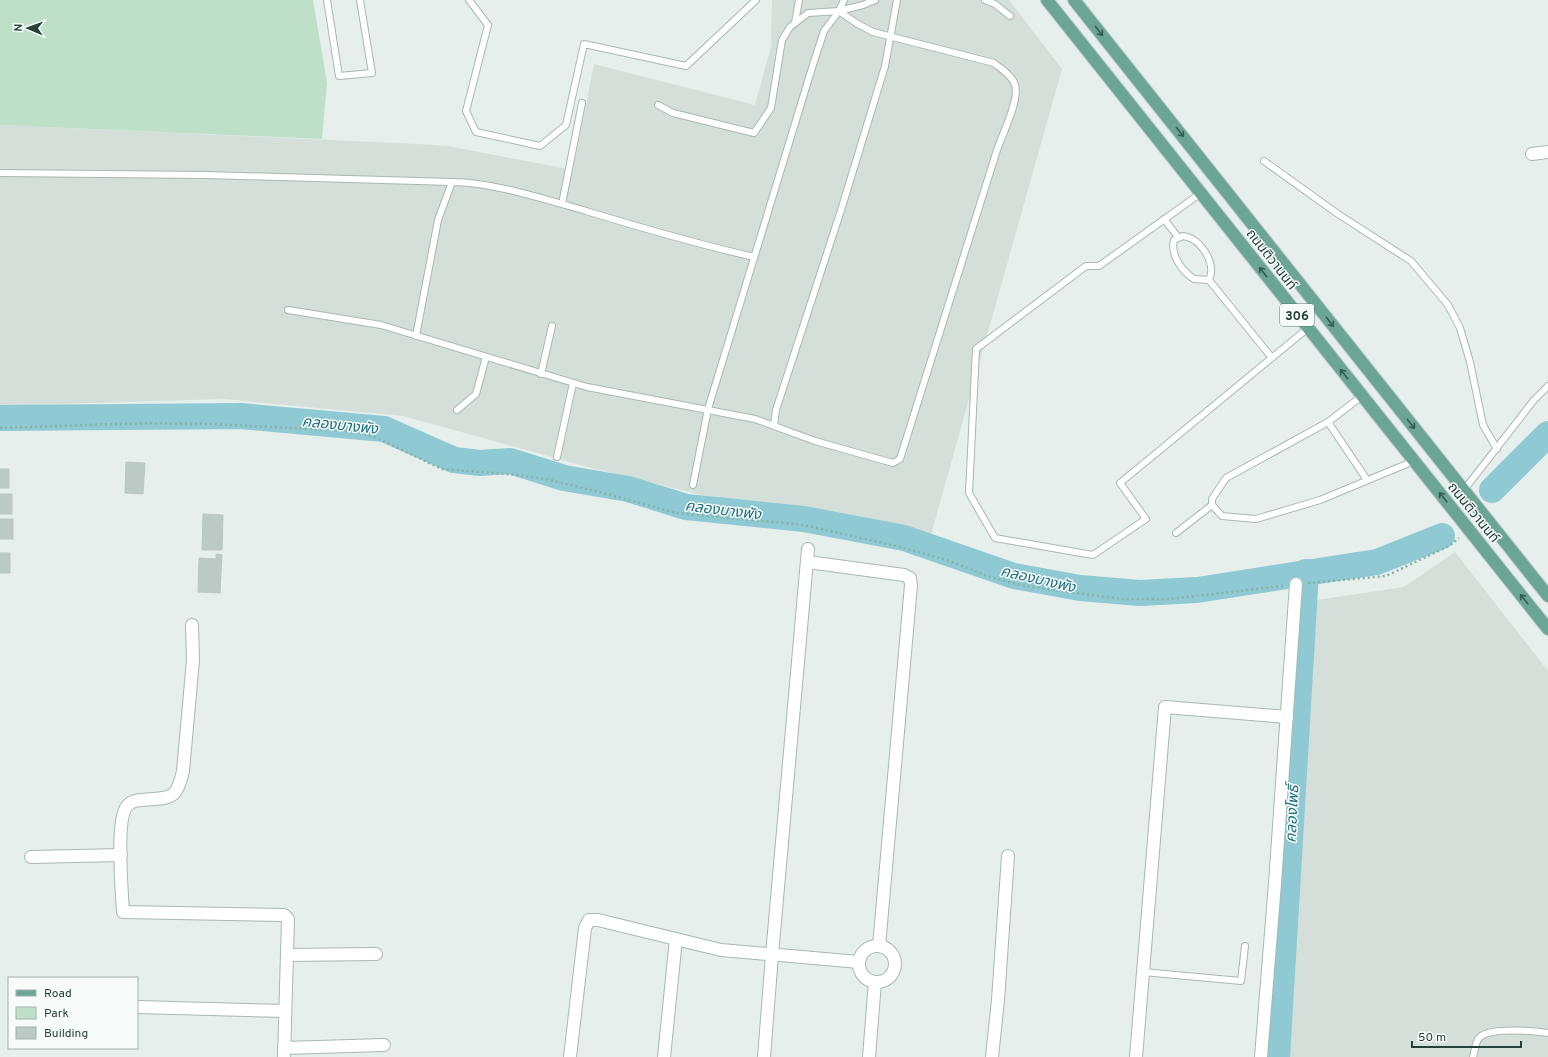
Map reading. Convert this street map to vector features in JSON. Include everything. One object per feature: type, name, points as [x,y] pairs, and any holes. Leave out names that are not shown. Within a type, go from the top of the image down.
[{"type":"main road","name":"ถนนติวานนท์","points":[[1047,0],[1548,629]]},
{"type":"main road","name":"ถนนติวานนท์","points":[[1074,0],[1548,596]]},
{"type":"street","points":[[1532,154],[1548,152]]},
{"type":"street","points":[[764,1057],[808,549]]},
{"type":"street","points":[[808,562],[904,575],[910,578],[911,585],[879,946]]},
{"type":"street","points":[[1261,1057],[1296,584]]},
{"type":"street","points":[[192,625],[193,660],[183,771],[179,787],[175,793],[166,799],[134,801],[126,805],[120,845],[123,912],[284,915],[288,919],[284,1052],[384,1045]]},
{"type":"street","points":[[1136,1057],[1165,707],[1287,717]]},
{"type":"street","points":[[31,857],[121,855]]},
{"type":"street","points":[[992,1057],[998,1000],[1008,856]]},
{"type":"street","points":[[570,1057],[585,928],[589,920],[598,920],[721,950],[859,962]]},
{"type":"street","points":[[664,1057],[676,939]]},
{"type":"street","points":[[879,946],[890,953],[894,961],[894,966],[888,978],[875,982],[863,975],[859,962],[865,950],[879,946]]},
{"type":"street","points":[[287,955],[376,954]]},
{"type":"street","points":[[869,1057],[875,982]]},
{"type":"street","points":[[138,1007],[285,1011]]},
{"type":"lane","points":[[328,0],[340,76],[372,73],[360,0]]},
{"type":"lane","points":[[469,0],[488,25],[466,111],[476,132],[540,146],[566,126],[584,44],[686,66],[756,0]]},
{"type":"lane","points":[[795,23],[799,0]]},
{"type":"lane","points":[[693,485],[708,409],[824,31],[839,11],[844,0]]},
{"type":"lane","points":[[658,104],[673,113],[754,133],[772,108],[782,40],[795,23],[808,13],[839,11],[863,6],[875,0]]},
{"type":"lane","points":[[774,425],[776,410],[882,73],[897,0]]},
{"type":"lane","points":[[985,0],[995,4],[1010,16]]},
{"type":"lane","points":[[288,310],[381,325],[587,387],[755,419],[815,441],[893,463],[900,459],[997,150],[1015,100],[1016,85],[1009,74],[994,63],[890,37],[856,23],[839,11]]},
{"type":"lane","points":[[562,204],[582,103]]},
{"type":"lane","points":[[1264,160],[1338,214],[1412,262],[1448,305],[1462,335],[1483,425],[1497,449]]},
{"type":"lane","points":[[0,173],[207,175],[470,182],[562,204],[677,239],[754,257]]},
{"type":"lane","points":[[416,336],[438,220],[452,182]]},
{"type":"lane","points":[[1201,193],[1099,266],[1086,266],[976,350],[969,493],[995,538],[1093,555],[1146,519],[1120,483],[1308,328]]},
{"type":"lane","points":[[1164,220],[1178,237]]},
{"type":"lane","points":[[1209,280],[1212,271],[1210,261],[1194,239],[1183,236],[1174,240],[1172,252],[1176,258],[1194,279],[1209,280],[1272,358]]},
{"type":"lane","points":[[541,374],[552,326]]},
{"type":"lane","points":[[457,410],[476,394],[486,357]]},
{"type":"lane","points":[[557,457],[573,383]]},
{"type":"lane","points":[[1464,490],[1534,400],[1548,386]]},
{"type":"lane","points":[[1362,396],[1328,422],[1226,478],[1212,499],[1212,505],[1222,516],[1256,519],[1320,500],[1414,461]]},
{"type":"lane","points":[[1328,422],[1367,480]]},
{"type":"lane","points":[[1176,533],[1212,505]]},
{"type":"lane","points":[[1144,972],[1241,981],[1245,946]]},
{"type":"lane","points":[[1473,1057],[1477,1042],[1482,1035],[1518,1029],[1548,1033]]},
{"type":"path","points":[[0,428],[146,423],[210,424],[352,431],[375,437],[442,469],[506,474],[546,480],[603,493],[676,513],[804,525],[896,546],[947,560],[993,578],[1025,586],[1122,599],[1169,599],[1226,591],[1296,584]]},
{"type":"path","points":[[1315,582],[1386,576],[1449,546],[1469,530]]},
{"type":"shaded area","points":[[772,0],[1009,0],[1062,69],[930,538],[730,502],[580,465],[403,416],[223,399],[0,406],[0,125],[448,146],[573,170],[594,64],[755,105],[771,46]]},
{"type":"shaded area","points":[[1455,552],[1548,671],[1548,1057],[1281,1057],[1316,600],[1404,587]]},
{"type":"green space","points":[[0,0],[313,0],[327,83],[322,139],[0,125]]},
{"type":"building","points":[[126,462],[145,463],[143,494],[125,493]]},
{"type":"building","points":[[0,469],[9,469],[9,488],[0,488]]},
{"type":"building","points":[[0,494],[12,494],[12,514],[0,514]]},
{"type":"building","points":[[203,514],[223,515],[222,550],[202,550]]},
{"type":"building","points":[[0,519],[13,519],[13,539],[0,539]]},
{"type":"building","points":[[0,553],[10,553],[10,573],[0,573]]},
{"type":"building","points":[[216,554],[222,555],[220,593],[198,592],[199,558],[216,559]]},
{"type":"waterway","name":"คลองบางพัง","points":[[0,418],[241,416],[384,429],[454,460],[480,463],[510,461],[564,478],[628,489],[686,507],[804,519],[904,538],[1014,576],[1080,588],[1140,593],[1197,590],[1377,562],[1442,536]]},
{"type":"waterway","name":"คลองบางพัง","points":[[1492,490],[1548,434]]},
{"type":"waterway","name":"คลองโพธิ์","points":[[1277,1057],[1306,572]]}]
